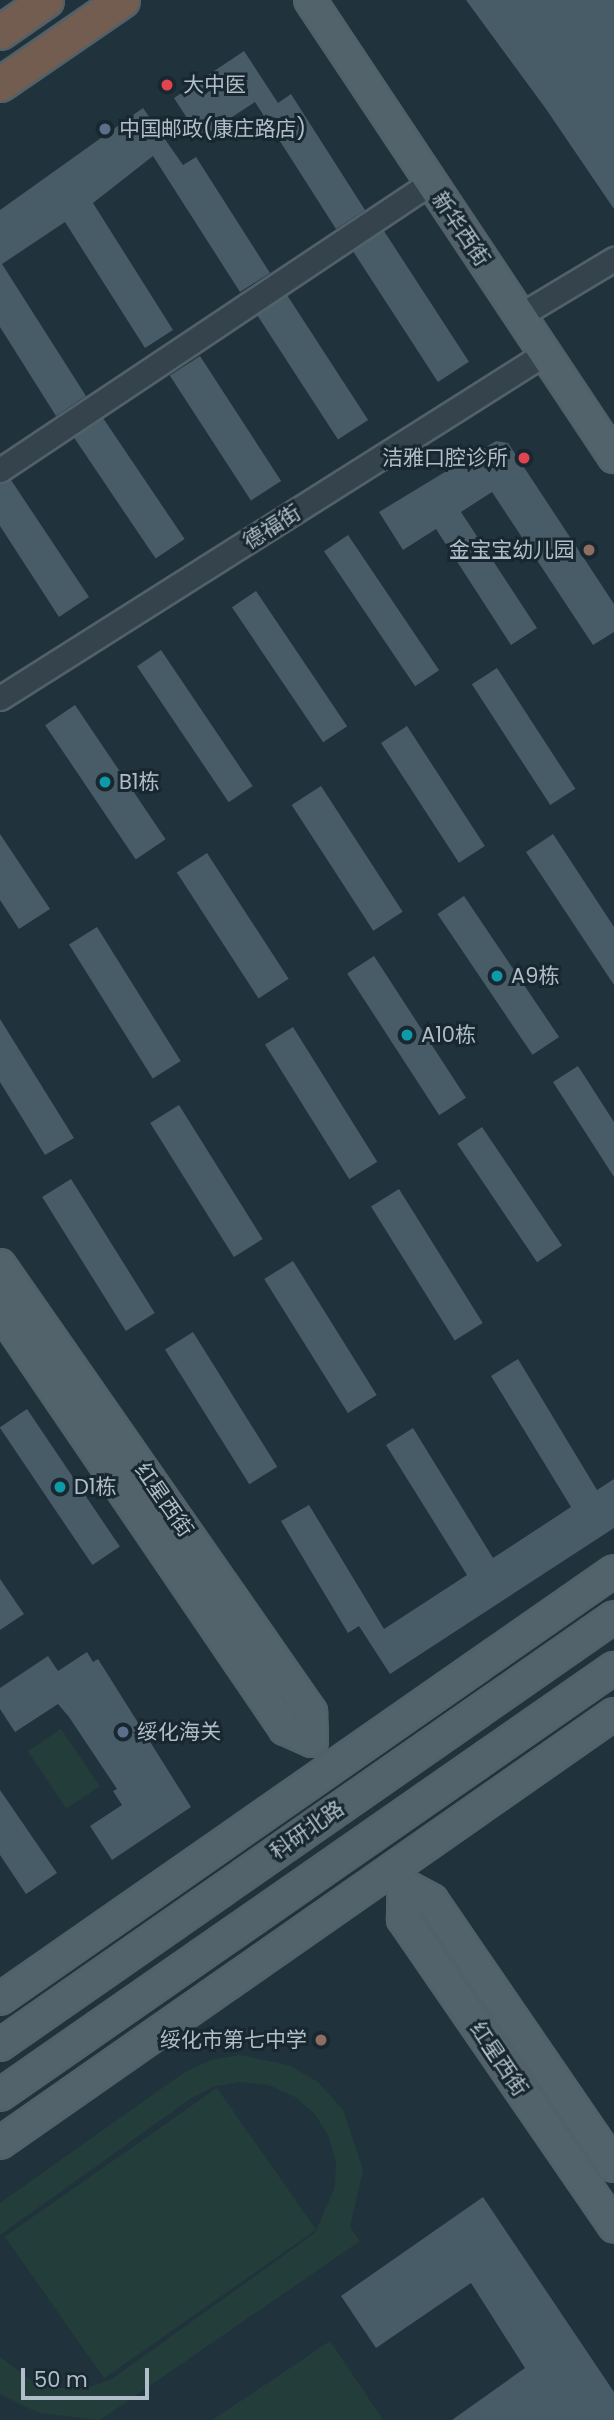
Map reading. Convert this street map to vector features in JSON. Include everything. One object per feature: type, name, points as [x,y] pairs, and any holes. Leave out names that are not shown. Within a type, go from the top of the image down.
[{"type":"highway","points":[[0,32],[46,0]]},
{"type":"highway","points":[[0,84],[122,0]]},
{"type":"main road","name":"新华西街","points":[[310,0],[614,457]]},
{"type":"main road","name":"红星西街","points":[[0,1265],[188,1559],[285,1729],[312,1741],[352,1798]]},
{"type":"main road","name":"红星西街","points":[[0,1310],[188,1559]]},
{"type":"main road","points":[[0,1999],[614,1571]]},
{"type":"main road","name":"科研北路","points":[[0,2045],[614,1617]]},
{"type":"main road","name":"科研北路","points":[[0,2095],[614,1668]]},
{"type":"main road","points":[[0,2143],[398,1877],[614,1714]]},
{"type":"main road","name":"红星西街","points":[[370,1837],[398,1877],[432,1900],[614,2166]]},
{"type":"main road","name":"红星西街","points":[[398,1877],[403,1919],[614,2226]]},
{"type":"main road","points":[[544,2125],[573,2106]]},
{"type":"street","points":[[0,470],[430,183]]},
{"type":"street","points":[[519,316],[614,259]]},
{"type":"street","name":"德福街","points":[[0,698],[544,354]]},
{"type":"green space","points":[[61,1729],[100,1786],[66,1809],[28,1751]]},
{"type":"green space","points":[[421,1901],[552,2096],[544,2101],[413,1907]]},
{"type":"green space","points":[[240,2055],[288,2065],[318,2082],[343,2110],[363,2170],[350,2227],[360,2241],[100,2420],[39,2413],[0,2394],[0,2357],[31,2380],[57,2388],[86,2388],[112,2379],[315,2233],[335,2187],[336,2161],[328,2135],[314,2113],[295,2097],[269,2085],[240,2082],[215,2086],[190,2099],[0,2235],[0,2203],[185,2072],[211,2060]]},
{"type":"green space","points":[[217,2088],[316,2230],[104,2378],[5,2237]]},
{"type":"green space","points":[[330,2341],[383,2420],[212,2420],[262,2387]]},
{"type":"building","points":[[466,0],[614,0],[614,209],[546,109]]},
{"type":"building","points":[[244,51],[278,103],[291,94],[365,210],[336,229],[255,102],[200,138],[174,98]]},
{"type":"building","points":[[143,108],[183,165],[196,157],[270,273],[240,292],[153,156],[93,203],[173,330],[145,348],[65,222],[2,264],[86,396],[56,416],[0,327],[0,210]]},
{"type":"building","points":[[384,231],[469,362],[438,382],[353,251]]},
{"type":"building","points":[[287,295],[368,420],[338,440],[257,315]]},
{"type":"building","points":[[200,356],[281,481],[251,501],[170,376]]},
{"type":"building","points":[[103,418],[185,539],[156,559],[74,438]]},
{"type":"building","points":[[496,441],[508,443],[614,604],[614,632],[593,645],[492,492],[461,512],[537,628],[511,645],[436,529],[403,550],[379,512]]},
{"type":"building","points":[[11,480],[89,597],[59,617],[0,526],[0,484]]},
{"type":"building","points":[[348,535],[439,670],[415,686],[324,551]]},
{"type":"building","points":[[256,591],[347,726],[323,742],[232,607]]},
{"type":"building","points":[[161,650],[253,786],[229,802],[137,666]]},
{"type":"building","points":[[497,668],[575,789],[550,805],[472,684]]},
{"type":"building","name":"B1栋","points":[[75,705],[166,839],[136,859],[45,725]]},
{"type":"building","points":[[407,726],[485,846],[459,863],[381,743]]},
{"type":"building","points":[[321,786],[403,912],[373,931],[292,805]]},
{"type":"building","points":[[0,834],[50,909],[19,929],[0,900]]},
{"type":"building","points":[[553,834],[614,927],[614,985],[526,852]]},
{"type":"building","points":[[207,853],[289,979],[259,998],[177,873]]},
{"type":"building","name":"A9栋","points":[[464,896],[559,1037],[533,1055],[437,914]]},
{"type":"building","points":[[97,927],[181,1061],[153,1078],[69,944]]},
{"type":"building","name":"A10栋","points":[[374,956],[466,1098],[439,1115],[347,973]]},
{"type":"building","points":[[0,1019],[74,1138],[45,1155],[0,1082]]},
{"type":"building","points":[[293,1027],[377,1162],[349,1179],[265,1044]]},
{"type":"building","points":[[578,1066],[614,1122],[614,1177],[553,1082]]},
{"type":"building","points":[[179,1105],[263,1239],[234,1257],[150,1123]]},
{"type":"building","points":[[482,1127],[562,1246],[537,1262],[457,1144]]},
{"type":"building","points":[[71,1179],[155,1313],[126,1331],[42,1197]]},
{"type":"building","points":[[399,1189],[483,1323],[455,1340],[371,1206]]},
{"type":"building","points":[[293,1261],[377,1395],[348,1413],[264,1279]]},
{"type":"building","points":[[193,1332],[277,1467],[249,1484],[165,1349]]},
{"type":"building","points":[[518,1359],[597,1490],[614,1479],[614,1528],[390,1674],[359,1626],[348,1633],[281,1521],[309,1505],[384,1629],[467,1575],[386,1445],[413,1428],[493,1558],[571,1507],[491,1376]]},
{"type":"building","name":"D1栋","points":[[27,1409],[120,1547],[92,1565],[0,1428]]},
{"type":"building","points":[[0,1579],[24,1614],[0,1630]]},
{"type":"building","points":[[87,1652],[93,1662],[98,1659],[191,1807],[112,1860],[90,1826],[122,1805],[113,1791],[117,1789],[69,1717],[58,1704],[15,1732],[0,1709],[0,1688],[48,1656],[58,1671]]},
{"type":"building","points":[[0,1790],[57,1873],[26,1894],[0,1855]]},
{"type":"building","points":[[483,2197],[614,2392],[614,2420],[452,2420],[525,2368],[471,2283],[376,2348],[341,2296]]},
{"type":"place","name":"大中医","points":[[167,85]]},
{"type":"place","name":"中国邮政(康庄路店)","points":[[105,129]]},
{"type":"place","name":"洁雅口腔诊所","points":[[524,458]]},
{"type":"place","name":"金宝宝幼儿园","points":[[589,550]]},
{"type":"place","name":"B1栋","points":[[105,782]]},
{"type":"place","name":"A9栋","points":[[497,976]]},
{"type":"place","name":"A10栋","points":[[407,1035]]},
{"type":"place","name":"D1栋","points":[[60,1487]]},
{"type":"place","name":"绥化海关","points":[[123,1732]]},
{"type":"place","name":"绥化市第七中学","points":[[321,2040]]}]
